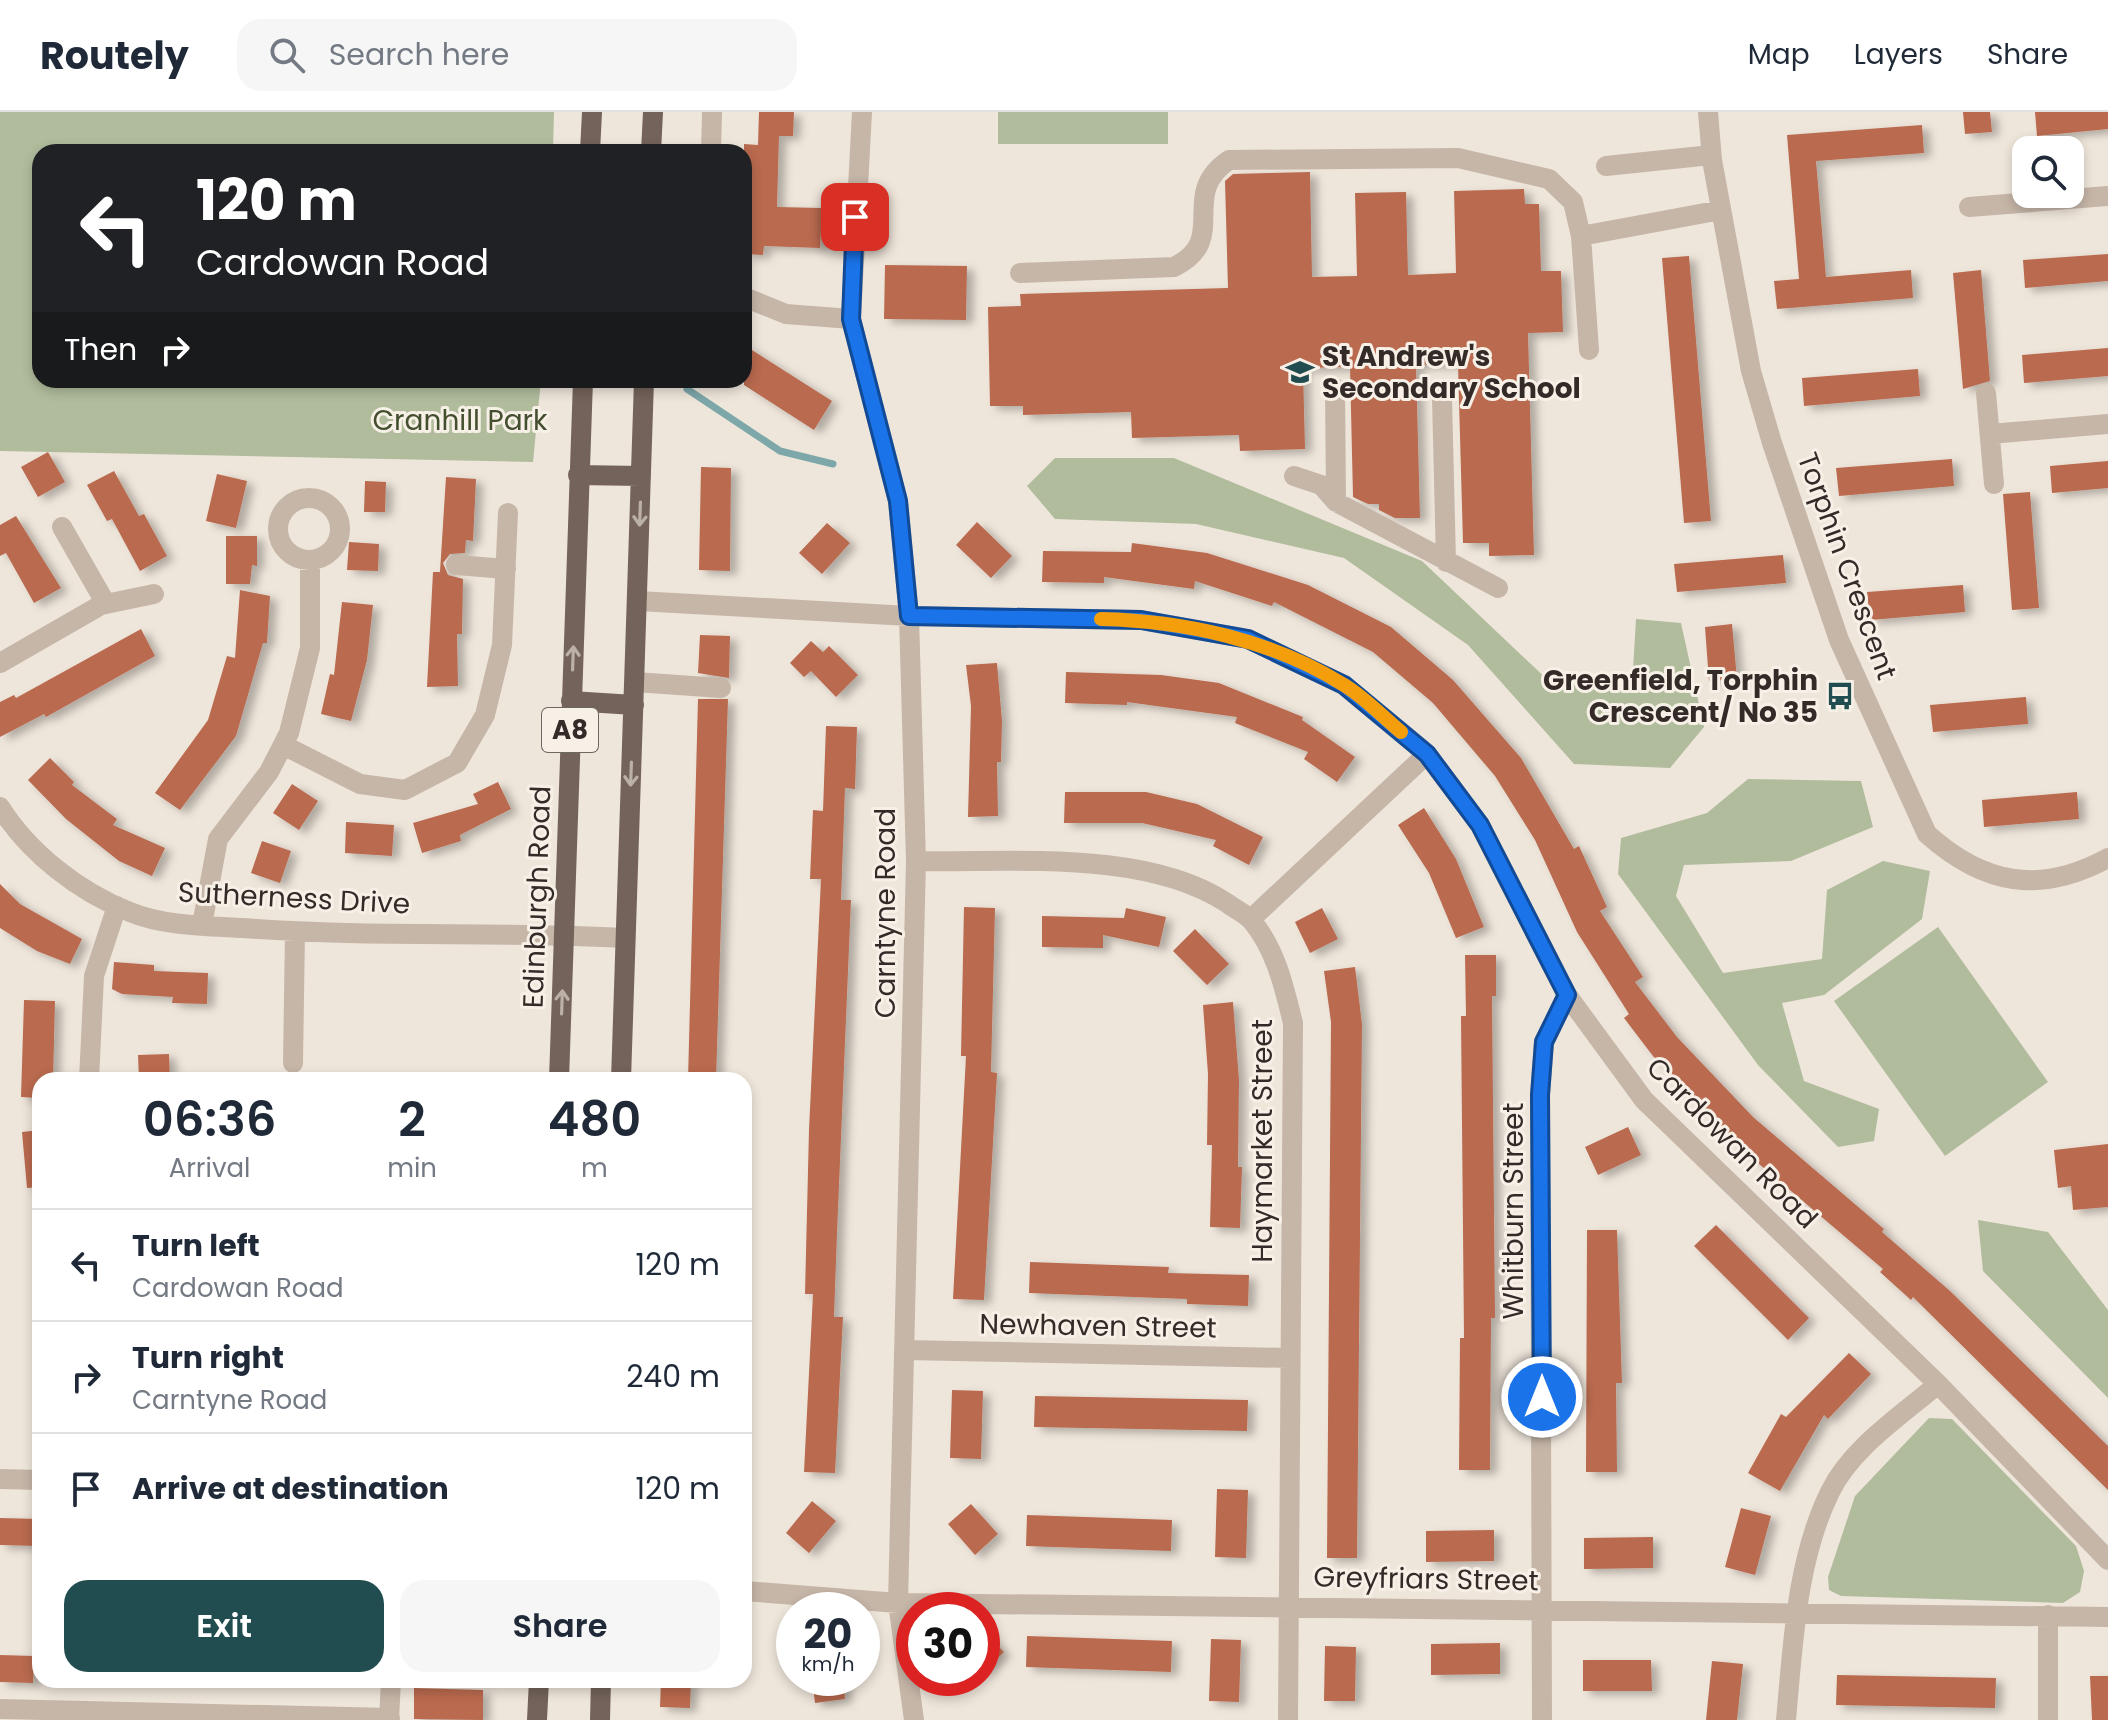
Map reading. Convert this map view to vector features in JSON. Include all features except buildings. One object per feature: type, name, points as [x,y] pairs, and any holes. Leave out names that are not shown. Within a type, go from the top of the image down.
[{"type":"main road","points":[[590,144],[592,112]]},
{"type":"main road","points":[[651,144],[653,112]]},
{"type":"main road","name":"Edinburgh Road","points":[[559,1072],[583,388]]},
{"type":"main road","name":"A8","points":[[621,1072],[644,388]]},
{"type":"main road","points":[[578,475],[641,476]]},
{"type":"main road","points":[[571,701],[634,705]]},
{"type":"main road","points":[[537,1720],[539,1688]]},
{"type":"main road","points":[[600,1720],[601,1688]]},
{"type":"street","points":[[711,144],[712,112]]},
{"type":"street","name":"Carntyne Road","points":[[862,112],[851,319],[898,501],[909,616],[916,861],[898,1592]]},
{"type":"street","name":"Torphin Crescent","points":[[1708,112],[1711,155],[1751,371],[1772,443],[1839,640],[1927,834],[1952,857],[2003,879],[2056,879],[2083,871],[2108,858]]},
{"type":"street","points":[[1606,166],[1711,155]]},
{"type":"street","points":[[1020,273],[1174,267],[1191,258],[1203,242],[1203,196],[1210,172],[1229,160],[1458,158],[1549,179],[1573,202],[1581,236],[1589,350]]},
{"type":"street","points":[[1969,207],[2108,196]]},
{"type":"street","points":[[1581,236],[1721,210]]},
{"type":"street","points":[[752,300],[786,314],[851,319]]},
{"type":"street","points":[[1335,388],[1336,502]]},
{"type":"street","points":[[1986,393],[1994,484]]},
{"type":"street","points":[[1442,398],[1446,562]]},
{"type":"street","points":[[1990,434],[2108,424]]},
{"type":"street","points":[[1294,476],[1321,485],[1336,502],[1498,588]]},
{"type":"street","points":[[283,745],[360,784],[405,790],[457,763],[485,715],[502,645],[508,513]]},
{"type":"street","points":[[62,527],[106,604]]},
{"type":"street","points":[[202,925],[218,839],[269,772],[289,733],[310,648],[310,560]]},
{"type":"street","points":[[456,565],[506,569]]},
{"type":"street","points":[[0,663],[106,604],[154,594]]},
{"type":"street","name":"Cardowan Road","points":[[638,601],[909,616],[1141,620],[1248,639],[1344,685],[1427,754],[1480,825],[1567,995],[1644,1100],[1938,1384],[2108,1560]]},
{"type":"street","points":[[635,682],[721,688]]},
{"type":"street","points":[[1251,919],[1427,754]]},
{"type":"street","name":"Sutherness Drive","points":[[0,807],[16,832],[81,888],[132,914],[202,925],[295,932],[625,938]]},
{"type":"street","name":"Haymarket Street","points":[[916,861],[1096,865],[1151,870],[1201,886],[1251,919],[1279,966],[1293,1023],[1288,1720]]},
{"type":"street","points":[[89,1072],[94,976],[117,906]]},
{"type":"street","points":[[293,1063],[295,932]]},
{"type":"street","name":"Whitburn Street","points":[[1542,1720],[1540,1095],[1544,1042],[1567,995]]},
{"type":"street","name":"Newhaven Street","points":[[905,1350],[1289,1358]]},
{"type":"street","points":[[1786,1720],[1798,1612],[1809,1551],[1831,1490],[1865,1447],[1938,1384]]},
{"type":"street","points":[[0,1479],[32,1480]]},
{"type":"street","name":"Greyfriars Street","points":[[752,1592],[896,1603]]},
{"type":"street","name":"Greyfriars Street","points":[[1000,1604],[2108,1617]]},
{"type":"street","points":[[2048,1615],[2048,1720]]},
{"type":"street","points":[[0,1709],[50,1716],[390,1719],[391,1688]]},
{"type":"street","name":"Carntyne Road","points":[[911,1696],[914,1720]]},
{"type":"green space","name":"Cranhill Park","points":[[0,112],[554,112],[553,144],[32,144],[32,388],[540,388],[533,462],[0,451]]},
{"type":"green space","points":[[998,112],[1168,112],[1168,144],[998,144]]},
{"type":"green space","points":[[1055,458],[1174,458],[1422,561],[1552,684],[1632,687],[1636,619],[1681,623],[1704,727],[1670,768],[1574,764],[1468,645],[1344,558],[1196,524],[1055,519],[1027,486]]},
{"type":"green space","points":[[1748,779],[1861,781],[1873,827],[1791,861],[1684,865],[1676,896],[1723,973],[1822,959],[1827,890],[1883,861],[1930,871],[1922,919],[1824,995],[1782,1003],[1804,1081],[1879,1109],[1874,1141],[1838,1147],[1758,1065],[1618,874],[1621,838],[1707,813]]},
{"type":"green space","points":[[1938,927],[2048,1082],[1945,1156],[1834,1001]]},
{"type":"green space","points":[[1978,1220],[2048,1232],[2108,1310],[2108,1398],[1983,1271]]},
{"type":"green space","points":[[1929,1418],[1952,1419],[2076,1546],[2084,1571],[2080,1592],[2063,1603],[1841,1596],[1829,1590],[1828,1577],[1855,1496]]},
{"type":"waterway","points":[[687,389],[780,451],[833,464]]},
{"type":"slow traffic","points":[[1101,619],[1141,620],[1248,639],[1344,685],[1401,732]]},
{"type":"place","name":"St Andrew's Secondary School","points":[[1300,372]]},
{"type":"place","name":"Greenfield, Torphin Crescent/ No 35","points":[[1840,696]]},
{"type":"route","points":[[855,217],[851,319],[898,501],[909,616],[1141,620],[1248,639],[1344,685],[1427,754],[1480,825],[1567,995],[1544,1042],[1540,1095],[1542,1397]]}]
